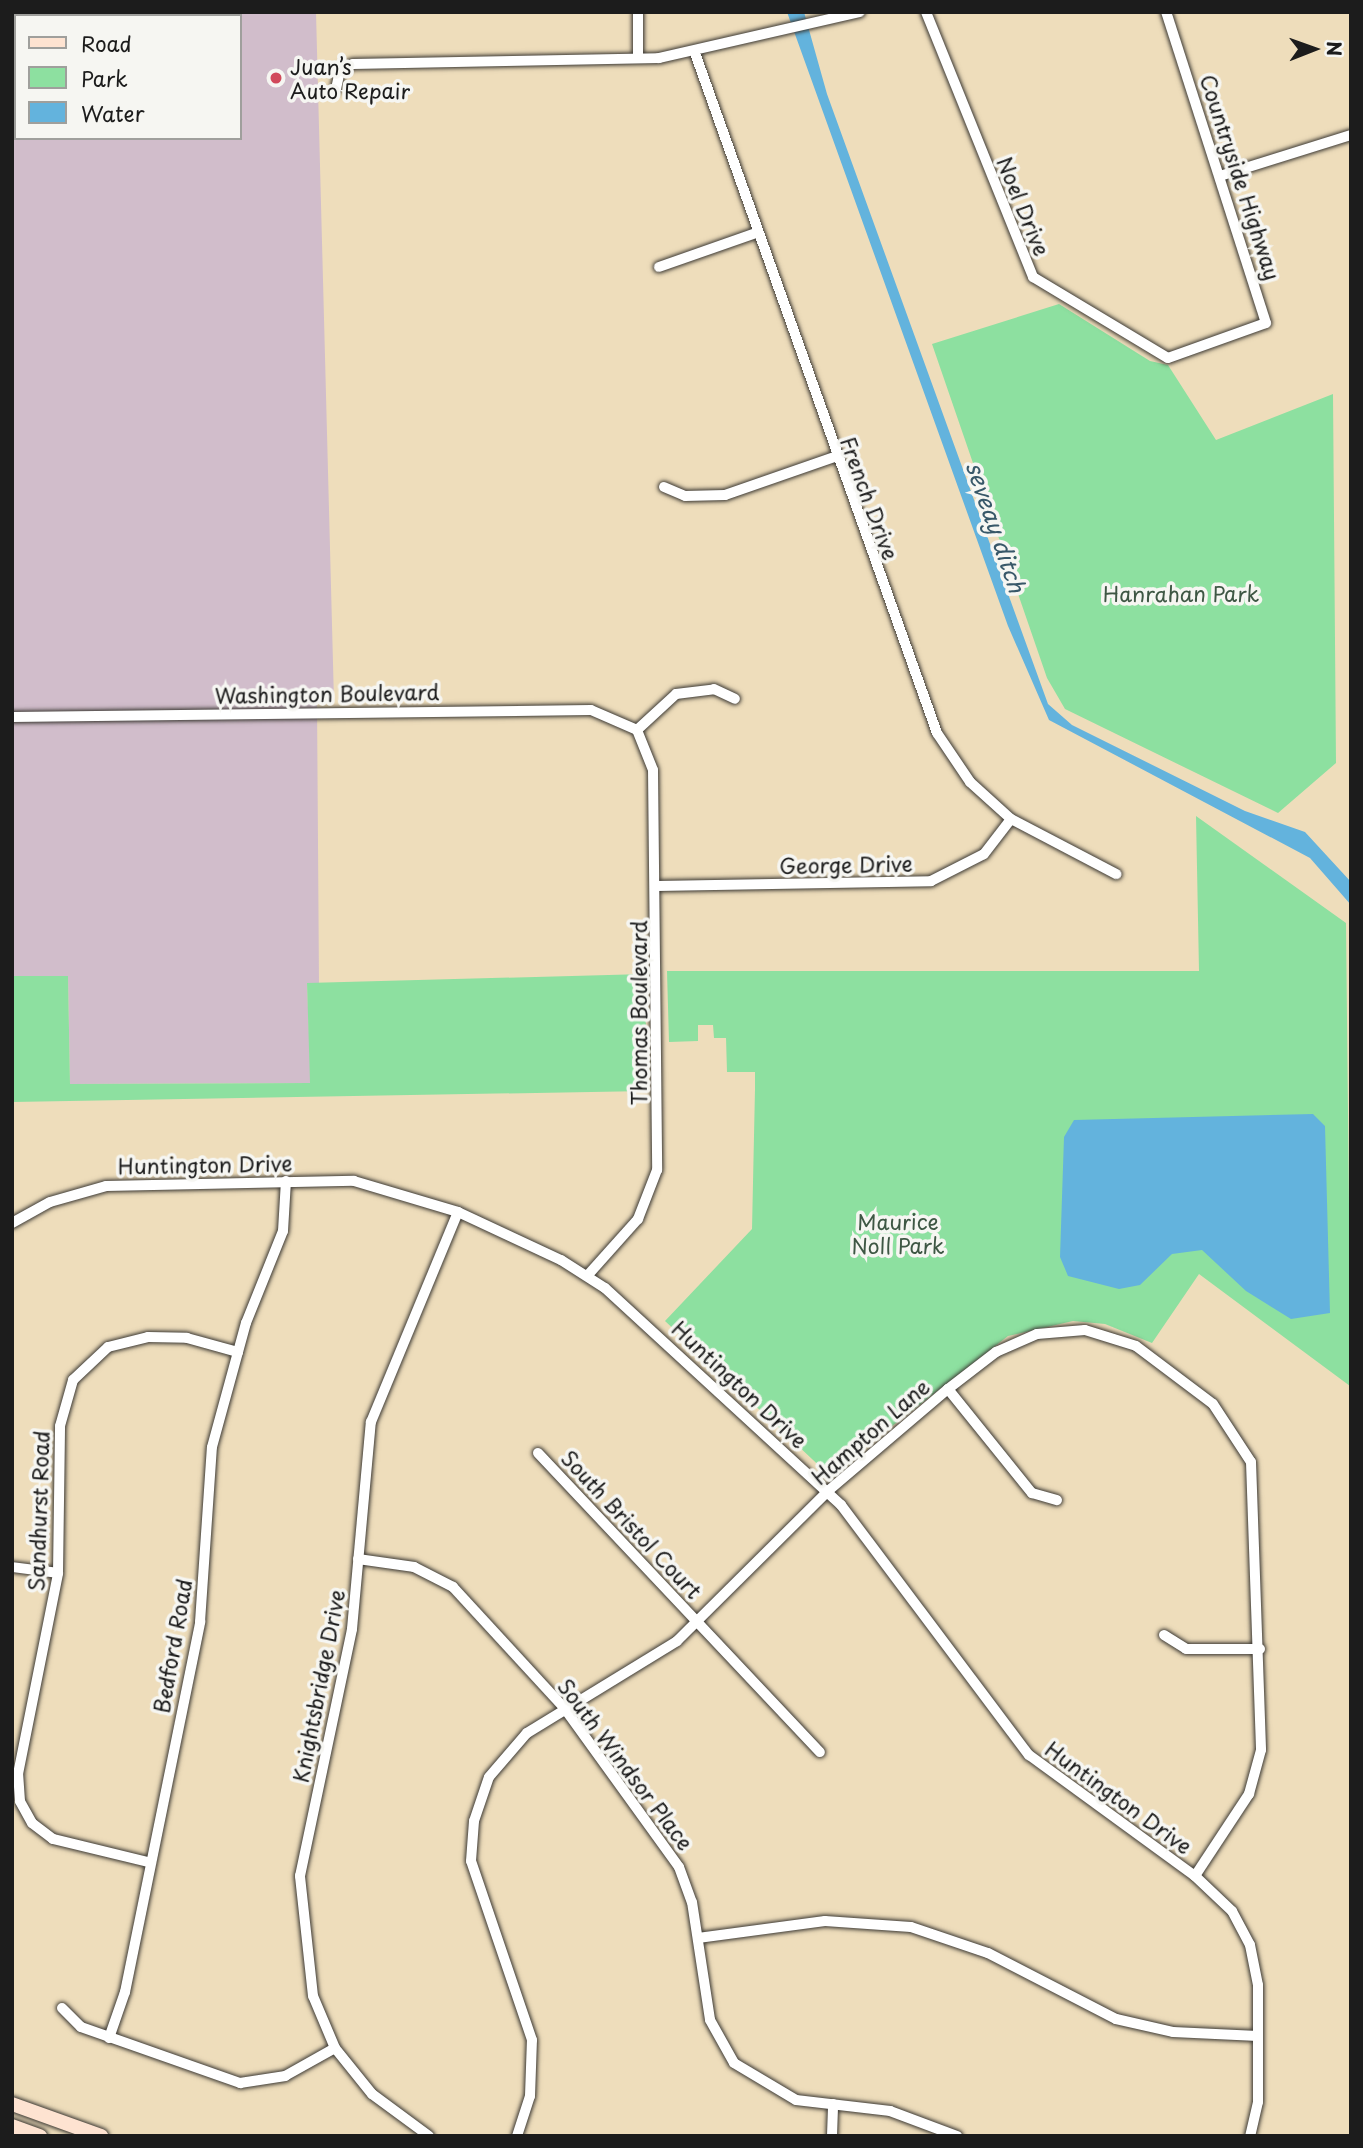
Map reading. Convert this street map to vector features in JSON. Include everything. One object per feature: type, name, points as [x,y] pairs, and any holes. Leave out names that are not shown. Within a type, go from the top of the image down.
[{"type":"main road","points":[[12,2104],[101,2136]]},
{"type":"main road","points":[[12,2126],[40,2136]]},
{"type":"street","points":[[638,12],[638,58]]},
{"type":"street","points":[[336,89],[340,70],[353,64],[638,58],[695,53],[860,12]]},
{"type":"street","name":"Noel Drive","points":[[926,12],[1037,281],[1161,358],[1237,336]]},
{"type":"street","name":"Countryside Highway","points":[[1166,12],[1223,175],[1266,316],[1264,326],[1237,336]]},
{"type":"street","name":"French Drive","points":[[695,53],[834,457],[937,733],[970,782],[1011,819],[1116,874]]},
{"type":"street","points":[[1223,175],[1351,135]]},
{"type":"street","points":[[659,267],[756,233]]},
{"type":"street","points":[[664,487],[685,496],[725,495],[834,457]]},
{"type":"street","points":[[637,730],[676,694],[714,689],[735,699]]},
{"type":"street","name":"Washington Boulevard","points":[[12,717],[591,710],[637,730]]},
{"type":"street","name":"Thomas Boulevard","points":[[587,1276],[638,1219],[657,1170],[657,886],[653,770],[637,730]]},
{"type":"street","name":"George Drive","points":[[657,886],[931,881],[984,854],[1011,819]]},
{"type":"street","name":"Huntington Drive","points":[[12,1223],[50,1202],[106,1186],[286,1181],[377,1185],[458,1212],[587,1276],[828,1491],[1030,1755],[1195,1876],[1232,1911],[1250,1945],[1258,2036],[1258,2102],[1250,2136]]},
{"type":"street","name":"Bedford Road","points":[[109,2038],[125,1992],[148,1862],[200,1622],[212,1447],[238,1352],[283,1231],[286,1181]]},
{"type":"street","name":"Knightsbridge Drive","points":[[429,2136],[372,2094],[335,2048],[313,1996],[300,1876],[348,1652],[371,1422],[458,1212]]},
{"type":"street","name":"Hampton Lane","points":[[517,2136],[530,2096],[532,2040],[524,2005],[477,1891],[471,1842],[482,1794],[501,1760],[527,1733],[657,1656],[697,1622],[828,1491],[948,1389],[1008,1345],[1050,1331],[1085,1330],[1136,1346],[1213,1404],[1241,1439],[1256,1485],[1259,1649],[1256,1778],[1195,1876]]},
{"type":"street","name":"Sandhurst Road","points":[[148,1862],[53,1839],[32,1823],[20,1801],[18,1774],[58,1573],[60,1426],[80,1370],[108,1347],[148,1337],[187,1338],[238,1352]]},
{"type":"street","points":[[948,1389],[1032,1493],[1057,1500]]},
{"type":"street","name":"South Bristol Court","points":[[538,1453],[820,1752]]},
{"type":"street","name":"South Windsor Place","points":[[358,1559],[414,1567],[453,1587],[565,1709],[679,1867],[698,1938],[710,2020],[727,2055],[771,2090],[833,2104],[890,2111],[957,2136]]},
{"type":"street","points":[[12,1567],[58,1573]]},
{"type":"street","points":[[1164,1635],[1186,1649],[1259,1649]]},
{"type":"street","points":[[698,1938],[853,1920],[911,1927],[982,1951],[1116,2019],[1173,2032],[1258,2036]]},
{"type":"street","points":[[62,2008],[81,2027],[253,2084],[285,2076],[335,2048]]},
{"type":"street","points":[[832,2136],[833,2104]]},
{"type":"shaded area","points":[[12,12],[316,12],[334,701],[317,702],[319,983],[307,983],[311,1083],[70,1084],[68,976],[12,976]]},
{"type":"green space","name":"Hanrahan Park","points":[[1059,304],[1150,361],[1168,365],[1216,440],[1333,394],[1336,763],[1278,813],[1065,709],[1047,678],[932,344]]},
{"type":"green space","name":"Maurice Noll Park","points":[[1196,816],[1346,923],[1351,1393],[1350,1386],[1199,1274],[1152,1343],[1105,1324],[1073,1321],[1008,1336],[829,1475],[665,1321],[752,1229],[755,1089],[755,1072],[727,1072],[726,1038],[714,1038],[713,1025],[698,1025],[698,1041],[669,1042],[667,971],[1199,971]]},
{"type":"green space","points":[[645,974],[647,1091],[12,1102],[12,976],[68,976],[70,1084],[310,1083],[307,983]]},
{"type":"water","points":[[787,12],[804,12],[827,94],[1048,704],[1072,725],[1245,811],[1305,832],[1351,882],[1351,905],[1310,858],[1049,720],[1008,626]]},
{"type":"water","points":[[1313,1114],[1325,1126],[1330,1313],[1291,1319],[1246,1291],[1202,1250],[1172,1254],[1140,1285],[1119,1289],[1068,1276],[1060,1257],[1064,1137],[1074,1120]]},
{"type":"place","name":"Juan’s Auto Repair","points":[[276,78]]},
{"type":"water label","name":"seveay ditch","points":[[996,527]]}]
